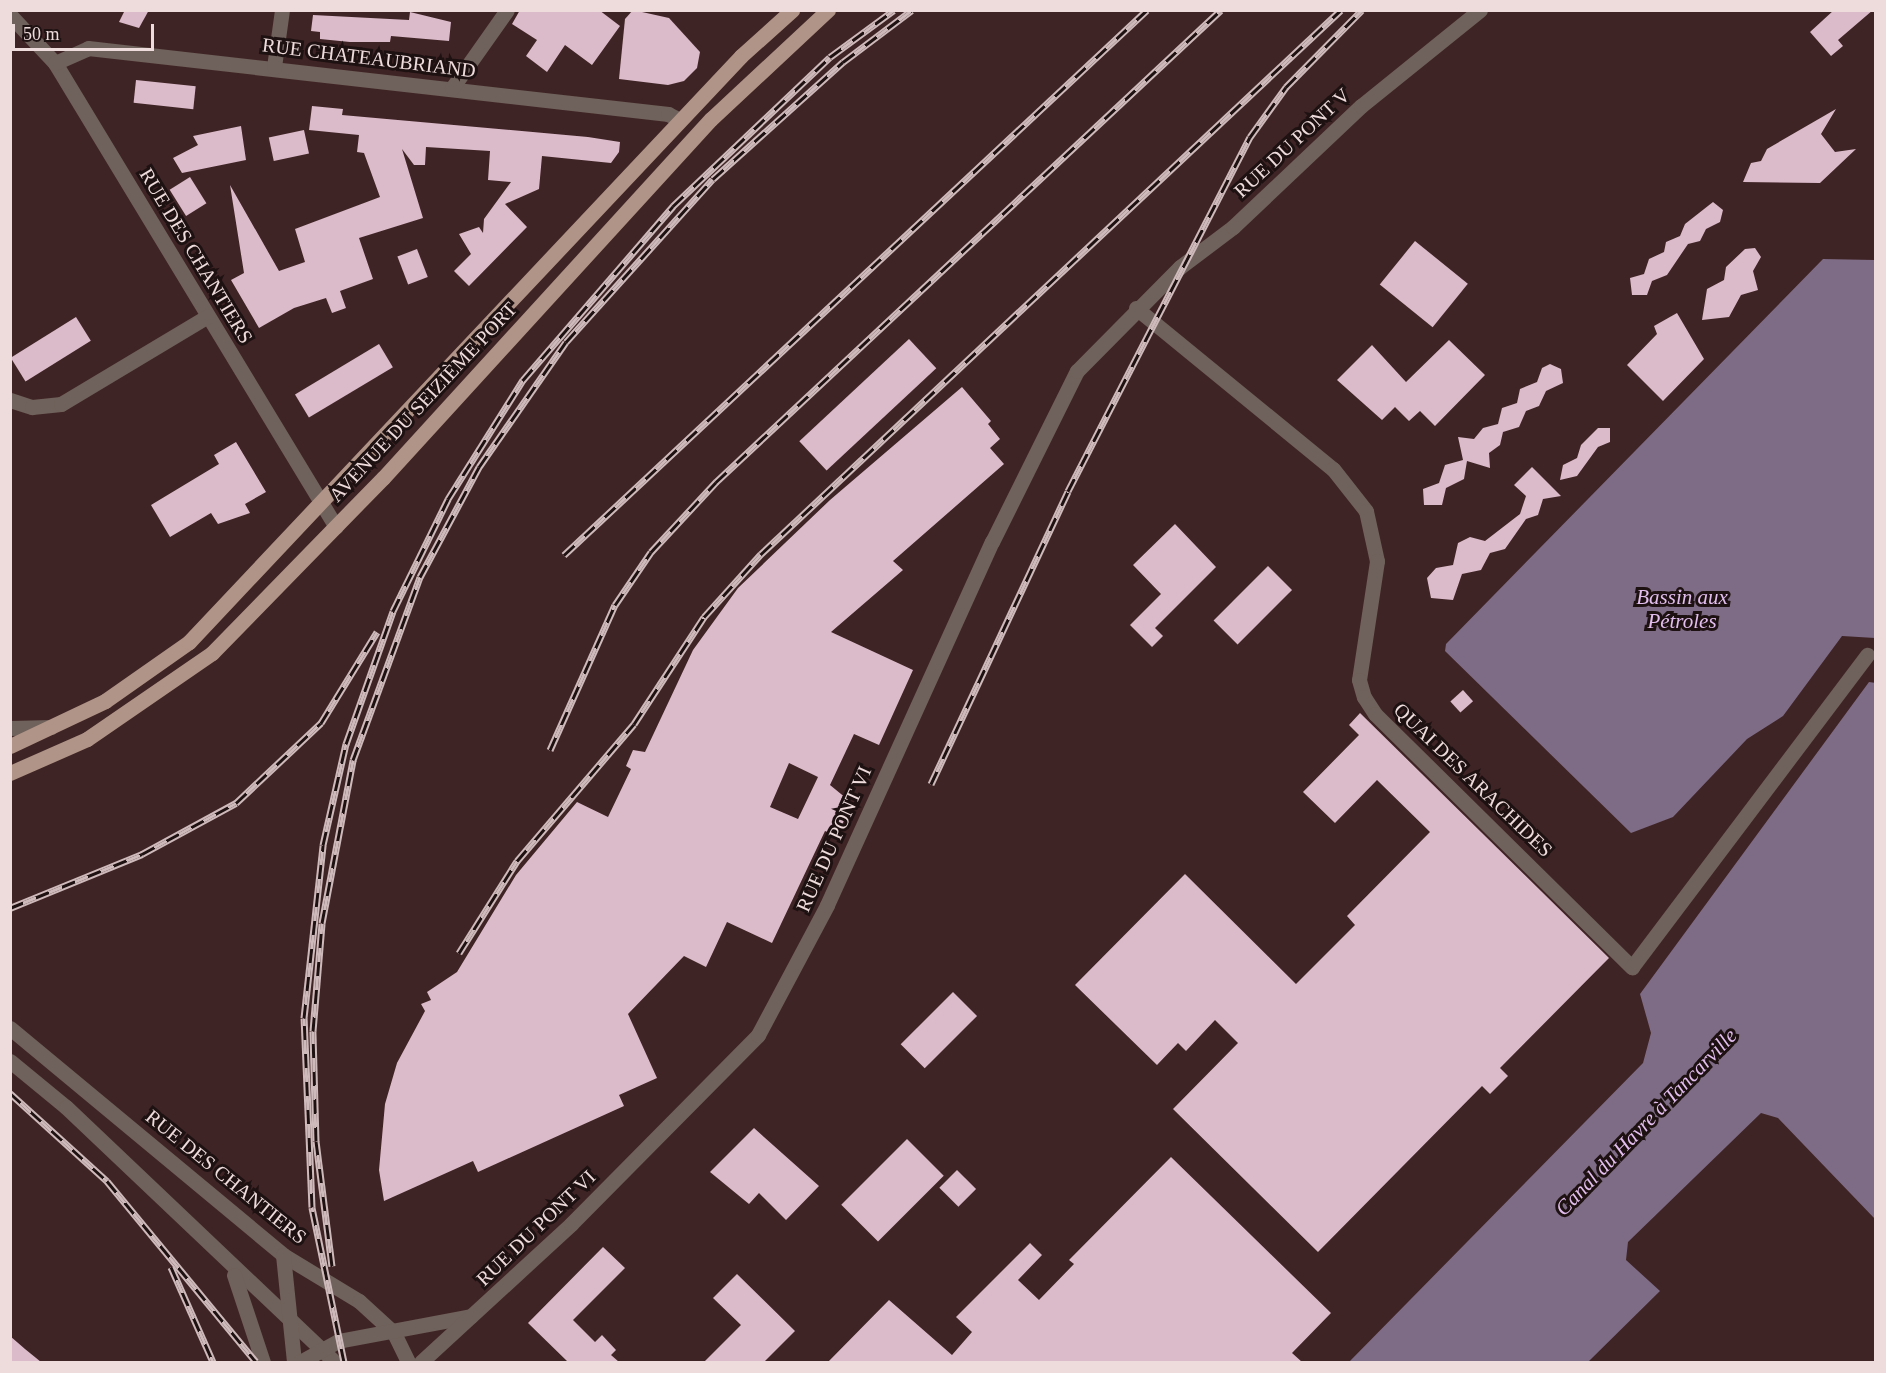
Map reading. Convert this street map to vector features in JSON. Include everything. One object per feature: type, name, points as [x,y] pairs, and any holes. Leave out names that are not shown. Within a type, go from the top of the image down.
[{"type":"main road","name":"AVENUE DU SEIZIÈME PORT","points":[[10,746],[105,701],[189,642],[323,504],[680,120],[792,10]]},
{"type":"main road","name":"AVENUE DU SEIZIÈME PORT","points":[[10,772],[87,739],[178,680],[336,526],[711,119],[828,10]]},
{"type":"street","points":[[274,67],[282,10]]},
{"type":"street","points":[[452,88],[507,10]]},
{"type":"street","name":"RUE DU PONT V","points":[[1136,308],[1233,227],[1361,106],[1480,10]]},
{"type":"street","name":"RUE DES CHANTIERS","points":[[10,15],[55,63],[336,526]]},
{"type":"street","name":"RUE CHATEAUBRIAND","points":[[55,63],[88,48],[274,67],[668,114],[680,120]]},
{"type":"street","name":"QUAI DES ARACHIDES","points":[[1136,308],[1333,469],[1366,511],[1377,561],[1359,680],[1364,697],[1632,967],[1867,655]]},
{"type":"street","name":"RUE DU PONT VI","points":[[422,1362],[572,1224],[758,1035],[827,905],[1059,405],[1077,371],[1136,308]]},
{"type":"street","points":[[10,400],[32,407],[61,404],[208,316]]},
{"type":"street","points":[[10,728],[51,727]]},
{"type":"street","name":"RUE DES CHANTIERS","points":[[10,1028],[284,1255],[358,1301],[394,1333],[408,1362]]},
{"type":"street","points":[[10,1061],[66,1107],[231,1269],[317,1350],[334,1362]]},
{"type":"street","points":[[284,1255],[294,1362]]},
{"type":"street","points":[[231,1269],[263,1362]]},
{"type":"street","points":[[300,1362],[317,1350],[347,1338],[394,1333],[471,1316]]},
{"type":"water","name":"Bassin aux Pétroles","points":[[1823,259],[1875,260],[1875,638],[1842,636],[1783,716],[1747,739],[1673,817],[1631,833],[1445,651],[1446,644]]},
{"type":"water","name":"Canal du Havre à Tancarville","points":[[1869,682],[1876,683],[1875,1219],[1778,1118],[1761,1113],[1628,1242],[1626,1260],[1660,1291],[1588,1362],[1349,1362],[1643,1063],[1651,1033],[1640,994]]},
{"type":"building","points":[[125,10],[149,10],[139,28],[119,22]]},
{"type":"building","points":[[520,10],[599,10],[620,26],[592,65],[565,45],[547,72],[526,56],[537,40],[512,24]]},
{"type":"building","points":[[633,10],[669,18],[700,52],[697,68],[684,81],[668,85],[619,79],[625,19]]},
{"type":"building","points":[[1834,10],[1873,10],[1838,40],[1843,46],[1831,56],[1810,32]]},
{"type":"building","points":[[410,12],[451,22],[449,41],[391,36],[390,42],[350,42],[320,39],[320,32],[311,31],[313,15],[409,20]]},
{"type":"building","points":[[136,80],[196,86],[193,109],[134,103]]},
{"type":"building","points":[[312,106],[343,109],[342,115],[588,137],[620,142],[619,152],[611,163],[542,156],[539,189],[505,204],[527,227],[469,286],[454,271],[471,254],[459,234],[479,227],[483,233],[484,219],[511,182],[488,180],[490,151],[426,147],[425,165],[414,165],[402,149],[423,218],[359,238],[373,279],[340,291],[346,308],[332,313],[326,298],[294,308],[259,328],[231,280],[244,273],[230,185],[279,271],[305,262],[295,229],[380,197],[364,153],[357,152],[359,135],[309,130]]},
{"type":"building","points":[[1836,109],[1821,134],[1835,152],[1856,149],[1820,183],[1743,182],[1751,163],[1761,161],[1767,149]]},
{"type":"building","points":[[241,126],[246,160],[182,173],[173,158],[198,145],[193,136]]},
{"type":"building","points":[[304,130],[309,153],[274,161],[269,137]]},
{"type":"building","points":[[190,177],[206,203],[186,216],[170,190]]},
{"type":"building","points":[[1713,202],[1723,210],[1720,222],[1706,229],[1700,241],[1688,244],[1667,275],[1652,281],[1647,295],[1632,295],[1630,278],[1644,274],[1649,259],[1664,252],[1666,242],[1680,236],[1685,224]]},
{"type":"building","points":[[1415,241],[1468,284],[1433,327],[1380,285]]},
{"type":"building","points":[[1755,248],[1761,257],[1753,271],[1758,290],[1741,295],[1729,317],[1702,320],[1707,289],[1724,280],[1726,267],[1745,249]]},
{"type":"building","points":[[417,249],[428,277],[408,285],[397,257]]},
{"type":"building","points":[[1677,313],[1704,359],[1663,401],[1627,365],[1657,334],[1654,326]]},
{"type":"building","points":[[76,317],[91,341],[26,382],[11,358]]},
{"type":"building","points":[[909,339],[936,368],[827,471],[799,441]]},
{"type":"building","points":[[1449,340],[1485,375],[1435,426],[1420,411],[1409,421],[1395,407],[1382,420],[1337,380],[1372,345],[1406,382]]},
{"type":"building","points":[[379,344],[393,367],[309,418],[295,394]]},
{"type":"building","points":[[1550,364],[1561,369],[1563,383],[1546,391],[1539,406],[1526,411],[1519,427],[1503,432],[1500,445],[1489,453],[1490,468],[1467,461],[1464,479],[1446,488],[1442,505],[1424,505],[1423,489],[1439,483],[1445,465],[1463,460],[1458,437],[1474,439],[1483,428],[1498,424],[1502,408],[1517,403],[1520,389],[1537,382],[1542,368]]},
{"type":"building","points":[[962,387],[991,421],[988,424],[1000,439],[990,448],[1004,464],[893,561],[903,570],[831,632],[913,670],[879,745],[854,734],[830,785],[852,803],[837,836],[825,831],[772,943],[727,922],[706,967],[684,956],[628,1014],[657,1078],[619,1095],[624,1106],[478,1172],[473,1161],[384,1201],[379,1170],[385,1104],[397,1063],[425,1011],[421,1004],[431,1000],[427,992],[457,972],[516,875],[577,802],[608,817],[631,769],[626,766],[633,750],[645,752],[693,650],[738,588],[830,500]],"holes":[[[789,763],[818,777],[798,819],[770,807]]]},
{"type":"building","points":[[1598,428],[1610,428],[1610,442],[1598,447],[1577,476],[1560,480],[1563,465],[1577,458],[1581,445]]},
{"type":"building","points":[[236,442],[266,492],[245,504],[250,513],[218,524],[211,513],[170,537],[151,505],[219,464],[214,455]]},
{"type":"building","points":[[1532,467],[1561,496],[1543,499],[1538,515],[1526,519],[1505,549],[1490,553],[1481,570],[1462,574],[1453,600],[1431,598],[1427,578],[1436,568],[1453,565],[1458,543],[1470,537],[1485,541],[1520,514],[1526,496],[1514,485]]},
{"type":"building","points":[[1175,524],[1216,567],[1155,628],[1163,636],[1152,647],[1130,625],[1161,594],[1133,565]]},
{"type":"building","points":[[1268,566],[1292,590],[1238,644],[1214,620]]},
{"type":"building","points":[[1463,690],[1473,701],[1460,713],[1450,701]]},
{"type":"building","points":[[1360,713],[1609,958],[1500,1068],[1508,1076],[1490,1094],[1482,1086],[1318,1252],[1173,1109],[1238,1043],[1215,1020],[1186,1051],[1178,1043],[1157,1065],[1075,985],[1185,874],[1296,984],[1355,925],[1347,916],[1430,832],[1377,780],[1335,823],[1303,792],[1359,735],[1349,725]]},
{"type":"building","points":[[953,992],[977,1016],[925,1068],[901,1044]]},
{"type":"building","points":[[754,1128],[819,1186],[786,1220],[759,1193],[749,1204],[710,1172]]},
{"type":"building","points":[[907,1139],[944,1176],[878,1242],[841,1205]]},
{"type":"building","points":[[1171,1157],[1331,1313],[1292,1353],[1302,1362],[828,1362],[889,1300],[952,1355],[972,1332],[956,1317],[1030,1243],[1042,1255],[1018,1280],[1039,1300],[1074,1264],[1069,1260]]},
{"type":"building","points":[[957,1170],[976,1189],[958,1207],[939,1188]]},
{"type":"building","points":[[603,1247],[625,1268],[573,1320],[595,1342],[602,1335],[616,1350],[611,1355],[619,1362],[568,1362],[528,1323]]},
{"type":"building","points":[[737,1274],[795,1331],[764,1362],[704,1362],[741,1325],[713,1298]]},
{"type":"building","points":[[10,1336],[25,1349],[41,1362],[10,1362]]},
{"type":"railway","points":[[344,1362],[312,1207],[304,1018],[323,845],[346,744],[393,611],[448,499],[523,380],[673,206],[830,57],[894,10]]},
{"type":"railway","points":[[332,1266],[316,1141],[313,1031],[322,923],[353,760],[420,577],[479,467],[566,342],[713,179],[843,62],[912,10]]},
{"type":"railway","points":[[564,555],[1147,10]]},
{"type":"railway","points":[[550,750],[615,605],[651,552],[716,482],[1221,10]]},
{"type":"railway","points":[[459,953],[517,861],[634,724],[704,617],[761,554],[1341,10]]},
{"type":"railway","points":[[931,784],[1068,491],[1250,137],[1286,87],[1362,10]]},
{"type":"railway","points":[[10,908],[142,854],[236,803],[321,723],[377,632]]},
{"type":"railway","points":[[10,1093],[107,1181],[256,1362]]},
{"type":"railway","points":[[171,1267],[213,1362]]}]
